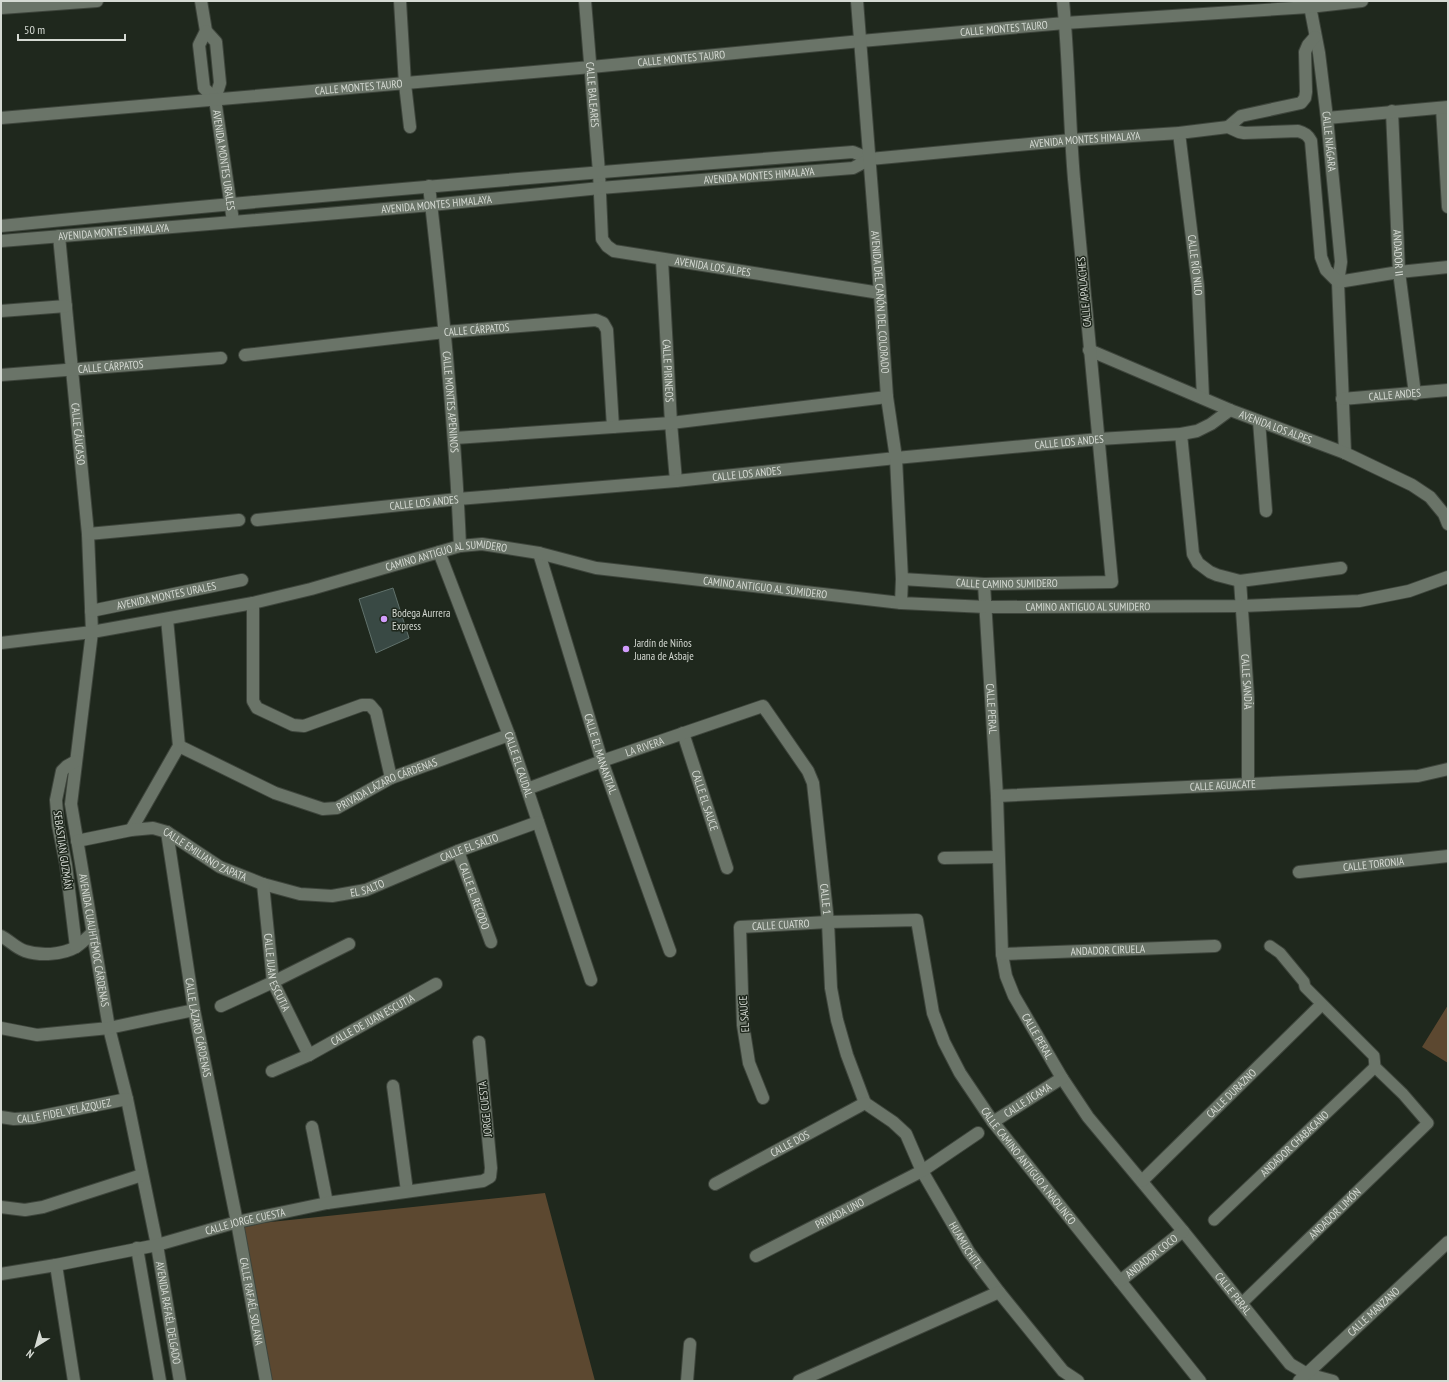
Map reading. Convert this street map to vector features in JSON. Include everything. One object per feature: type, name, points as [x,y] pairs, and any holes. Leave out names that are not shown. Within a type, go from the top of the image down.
[{"type":"street","points":[[1,8],[97,1]]},
{"type":"street","name":"AVENIDA MONTES URALES","points":[[201,1],[206,31],[216,42],[220,83],[215,99],[234,221]]},
{"type":"street","points":[[400,1],[405,84],[410,126]]},
{"type":"street","name":"CALLE BALEARES","points":[[585,1],[600,188]]},
{"type":"street","name":"AVENIDA DEL CAÑÓN DEL COLORADO","points":[[857,1],[887,397],[896,458],[902,579],[901,603]]},
{"type":"street","name":"CALLE APALACHES","points":[[1063,1],[1071,140],[1089,350],[1112,582]]},
{"type":"street","name":"CALLE MONTES TAURO","points":[[1,118],[591,68],[861,41],[1065,23],[1362,1]]},
{"type":"street","name":"CALLE NIÁGARA","points":[[1309,4],[1327,118],[1341,262],[1338,282],[1345,453]]},
{"type":"street","name":"AVENIDA MONTES URALES","points":[[206,31],[199,45],[204,88],[215,99]]},
{"type":"street","name":"AVENIDA MONTES HIMALAYA","points":[[1228,127],[1241,116],[1302,103],[1306,92],[1305,52],[1308,45],[1315,37]]},
{"type":"street","points":[[1327,118],[1445,108],[1448,207]]},
{"type":"street","name":"ANDADOR II","points":[[1392,112],[1399,272],[1415,394]]},
{"type":"street","name":"AVENIDA MONTES HIMALAYA","points":[[1,240],[209,224],[431,205],[600,188],[853,168],[870,159],[1071,140],[1180,133],[1228,127],[1244,133],[1298,131]]},
{"type":"street","name":"CALLE NIÁGARA","points":[[1298,131],[1304,132],[1310,141],[1321,257],[1326,270],[1338,282]]},
{"type":"street","name":"CALLE RÍO NILO","points":[[1180,133],[1198,286],[1204,398]]},
{"type":"street","name":"AVENIDA MONTES HIMALAYA","points":[[1,226],[429,186],[852,152],[870,159]]},
{"type":"street","name":"CALLE MONTES APENINOS","points":[[429,186],[455,438],[460,546]]},
{"type":"street","name":"AVENIDA LOS ALPES","points":[[600,188],[602,239],[606,246],[614,251],[662,260],[880,293]]},
{"type":"street","name":"AVENIDA MONTES URALES","points":[[208,206],[209,224]]},
{"type":"street","name":"CALLE CÁUCASO","points":[[59,236],[88,534],[92,632]]},
{"type":"street","name":"CALLE PIRINEOS","points":[[662,260],[671,423],[676,481]]},
{"type":"street","points":[[1338,282],[1399,272],[1448,267]]},
{"type":"street","points":[[1,312],[66,306]]},
{"type":"street","name":"CALLE CÁRPATOS","points":[[245,355],[445,332],[596,320],[603,323],[607,330],[613,427]]},
{"type":"street","name":"AVENIDA LOS ALPES","points":[[1089,350],[1230,410],[1345,453],[1412,485],[1430,498],[1444,514],[1448,524]]},
{"type":"street","name":"CALLE CÁRPATOS","points":[[1,374],[221,358]]},
{"type":"street","name":"CALLE ANDES","points":[[1342,399],[1448,390]]},
{"type":"street","points":[[455,438],[671,423],[887,397]]},
{"type":"street","name":"CALLE LOS ANDES","points":[[257,520],[458,499],[676,481],[1099,439],[1181,434],[1196,432],[1206,427],[1230,410]]},
{"type":"street","points":[[1259,421],[1266,511]]},
{"type":"street","points":[[1181,434],[1193,554],[1198,563],[1217,575],[1240,580],[1341,568]]},
{"type":"street","points":[[88,534],[239,520]]},
{"type":"street","name":"CAMINO ANTIGUO AL SUMIDERO","points":[[1,643],[92,632],[253,603],[311,589],[460,546],[482,544],[540,553],[596,568],[901,603],[986,607],[1242,606],[1359,601],[1409,590],[1448,577]]},
{"type":"street","name":"CALLE EL CAUDAL","points":[[439,552],[509,735],[591,980]]},
{"type":"street","name":"CALLE EL MANANTIAL","points":[[540,553],[602,761],[670,952]]},
{"type":"street","name":"CALLE CAMINO SUMIDERO","points":[[902,579],[984,584],[1112,582]]},
{"type":"street","name":"AVENIDA MONTES URALES","points":[[91,611],[242,580]]},
{"type":"street","name":"CALLE SANDÍA","points":[[1240,580],[1248,697],[1248,784]]},
{"type":"street","name":"CALLE PERAL","points":[[984,584],[997,796],[1002,954],[1006,976],[1014,996],[1062,1078],[1088,1117],[1242,1303],[1290,1364],[1303,1377],[1333,1381]]},
{"type":"street","points":[[253,603],[253,702],[257,708],[293,725],[304,726],[362,705],[370,705],[376,712],[391,778]]},
{"type":"street","points":[[131,830],[179,746],[167,619]]},
{"type":"street","name":"AVENIDA CUAUHTÉMOC CÁRDENAS","points":[[92,632],[71,804],[109,1028],[126,1099],[156,1245]]},
{"type":"street","name":"LA RIVERA","points":[[527,789],[602,761],[763,706]]},
{"type":"street","name":"CALLE 1","points":[[763,706],[808,771],[813,783],[828,922],[831,988],[837,1020],[847,1054],[865,1103]]},
{"type":"street","name":"CALLE EL SAUCE","points":[[682,733],[728,868]]},
{"type":"street","name":"PRIVADA LÁZARO CÁRDENAS","points":[[179,746],[274,793],[323,809],[337,808],[391,778],[509,735]]},
{"type":"street","name":"SEBASTIAN GUZMÁN","points":[[76,761],[62,771],[56,800],[58,825],[66,865],[76,947]]},
{"type":"street","name":"CALLE AGUACATE","points":[[997,796],[1418,776],[1448,768]]},
{"type":"street","name":"CALLE EL SALTO","points":[[402,875],[458,851],[538,822]]},
{"type":"street","name":"CALLE EMILIANO ZAPATA","points":[[78,841],[131,830],[154,828],[167,832],[220,867],[263,884],[300,894],[332,896]]},
{"type":"street","name":"CALLE LÁZARO CÁRDENAS","points":[[167,832],[194,1010],[237,1222]]},
{"type":"street","name":"CALLE EL RECODO","points":[[458,851],[491,942]]},
{"type":"street","name":"CALLE TORONJA","points":[[1299,872],[1448,856]]},
{"type":"street","points":[[944,858],[998,857]]},
{"type":"street","name":"EL SALTO","points":[[332,896],[366,890],[402,875]]},
{"type":"street","name":"CALLE JUAN ESCUTIA","points":[[263,884],[273,982],[309,1055]]},
{"type":"street","name":"CALLE CUATRO","points":[[740,927],[828,922],[917,920]]},
{"type":"street","name":"CALLE CAMINO ANTIGUO A NAOLINCO","points":[[917,920],[933,1013],[944,1042],[960,1073],[993,1122],[1200,1381]]},
{"type":"street","name":"EL SAUCE","points":[[740,927],[743,1025],[746,1048],[749,1063],[763,1098]]},
{"type":"street","points":[[1,936],[23,951],[38,954],[59,953],[76,947],[93,932]]},
{"type":"street","points":[[221,1006],[273,982],[348,944]]},
{"type":"street","name":"ANDADOR CIRUELA","points":[[1002,954],[1215,946]]},
{"type":"street","points":[[1270,946],[1280,953],[1304,982],[1304,988],[1374,1056],[1375,1068]]},
{"type":"street","name":"CALLE DE JUAN ESCUTIA","points":[[272,1071],[309,1055],[436,984]]},
{"type":"street","name":"CALLE DURAZNO","points":[[1142,1181],[1321,1005]]},
{"type":"street","points":[[1,1028],[38,1034],[109,1028],[194,1010]]},
{"type":"street","name":"JORGE CUESTA","points":[[479,1042],[491,1168],[490,1177]]},
{"type":"street","name":"ANDADOR LIMÓN","points":[[1242,1303],[1428,1123],[1403,1094],[1375,1068]]},
{"type":"street","name":"ANDADOR CHABACANO","points":[[1214,1220],[1375,1068]]},
{"type":"street","name":"CALLE JÍCAMA","points":[[993,1122],[1062,1078]]},
{"type":"street","points":[[393,1086],[407,1192]]},
{"type":"street","name":"CALLE FIDEL VELÁZQUEZ","points":[[1,1117],[14,1119],[32,1118],[126,1099]]},
{"type":"street","name":"HUAMUCHITL","points":[[865,1103],[894,1122],[906,1134],[922,1171],[969,1252],[999,1292],[1063,1371],[1078,1381]]},
{"type":"street","name":"CALLE DOS","points":[[715,1184],[865,1103]]},
{"type":"street","points":[[312,1127],[327,1204]]},
{"type":"street","points":[[922,1171],[978,1133]]},
{"type":"street","name":"PRIVADA UNO","points":[[756,1256],[922,1171]]},
{"type":"street","points":[[1,1207],[26,1210],[43,1207],[142,1174]]},
{"type":"street","name":"CALLE JORGE CUESTA","points":[[1,1274],[56,1265],[156,1245],[237,1222],[327,1204],[483,1181],[490,1177]]},
{"type":"street","name":"CALLE RAFAÉL SOLANA","points":[[237,1222],[266,1381]]},
{"type":"street","name":"ANDADOR COCO","points":[[1120,1281],[1183,1231]]},
{"type":"street","name":"CALLE MANZANO","points":[[1303,1377],[1448,1242]]},
{"type":"street","name":"AVENIDA RAFAÉL DELGADO","points":[[156,1245],[180,1381]]},
{"type":"street","name":"AVENIDA RAFAÉL DELGADO","points":[[137,1248],[160,1381]]},
{"type":"street","points":[[56,1265],[74,1381]]},
{"type":"street","points":[[799,1381],[999,1292]]},
{"type":"street","points":[[687,1381],[690,1344]]},
{"type":"shaded area","points":[[1448,1005],[1448,1063],[1422,1047]]},
{"type":"shaded area","points":[[545,1193],[595,1381],[272,1381],[242,1225]]},
{"type":"building","name":"Bodega Aurrera Express","points":[[393,588],[409,638],[376,653],[359,599]]},
{"type":"place","name":"Bodega Aurrera Express","points":[[384,619]]},
{"type":"place","name":"Jardín de Niños Juana de Asbaje","points":[[626,649]]}]
